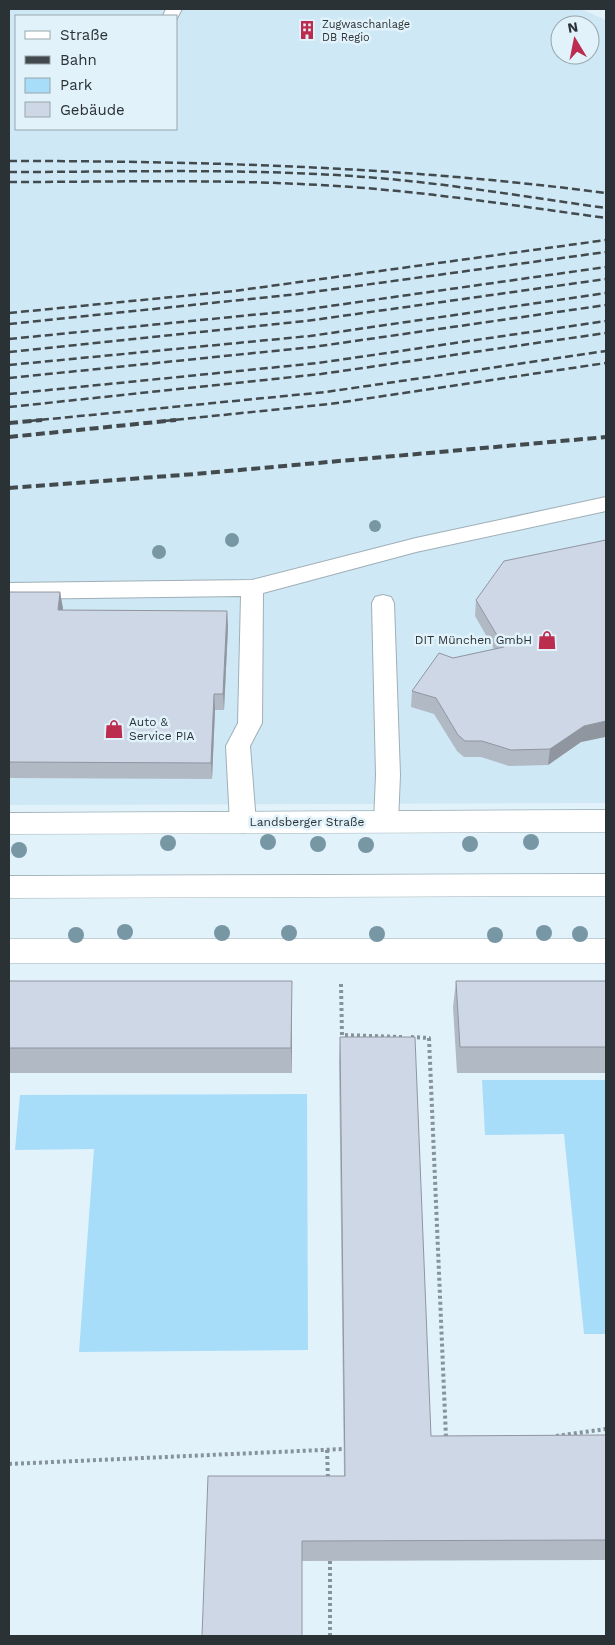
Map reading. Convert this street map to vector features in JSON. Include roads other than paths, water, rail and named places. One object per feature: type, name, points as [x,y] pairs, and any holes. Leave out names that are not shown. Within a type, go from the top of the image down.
[{"type":"street","name":"Landsberger Straße","points":[[9,824],[606,821]]},
{"type":"street","points":[[9,887],[606,885]]},
{"type":"street","points":[[9,951],[606,951]]},
{"type":"lane","points":[[9,591],[252,588],[416,545],[606,504]]},
{"type":"lane","points":[[243,823],[238,746],[250,723],[252,588]]},
{"type":"lane","points":[[383,603],[388,775],[386,822]]},
{"type":"railway","points":[[9,161],[234,164],[383,171],[531,184],[606,193]]},
{"type":"railway","points":[[9,172],[187,171],[321,174],[426,183],[606,208]]},
{"type":"railway","points":[[9,182],[203,181],[356,187],[428,194],[606,218]]},
{"type":"railway","points":[[9,313],[234,291],[606,240]]},
{"type":"railway","points":[[9,324],[298,294],[606,252]]},
{"type":"railway","points":[[9,339],[302,310],[606,267]]},
{"type":"railway","points":[[9,352],[306,321],[606,279]]},
{"type":"railway","points":[[9,365],[310,336],[606,293]]},
{"type":"railway","points":[[9,378],[313,347],[606,305]]},
{"type":"railway","points":[[9,394],[318,363],[606,321]]},
{"type":"railway","points":[[9,407],[321,374],[606,333]]},
{"type":"railway","points":[[29,421],[326,392],[606,351]]},
{"type":"railway","points":[[164,421],[330,404],[606,363]]},
{"type":"railway","points":[[9,423],[42,420]]},
{"type":"railway","points":[[9,437],[176,420]]},
{"type":"railway","points":[[9,488],[195,474],[606,437]]},
{"type":"place","name":"Zugwaschanlage DB Regio","points":[[307,30]]},
{"type":"place","name":"DIT München GmbH","points":[[547,640]]},
{"type":"place","name":"Auto & Service PIA","points":[[114,729]]}]
